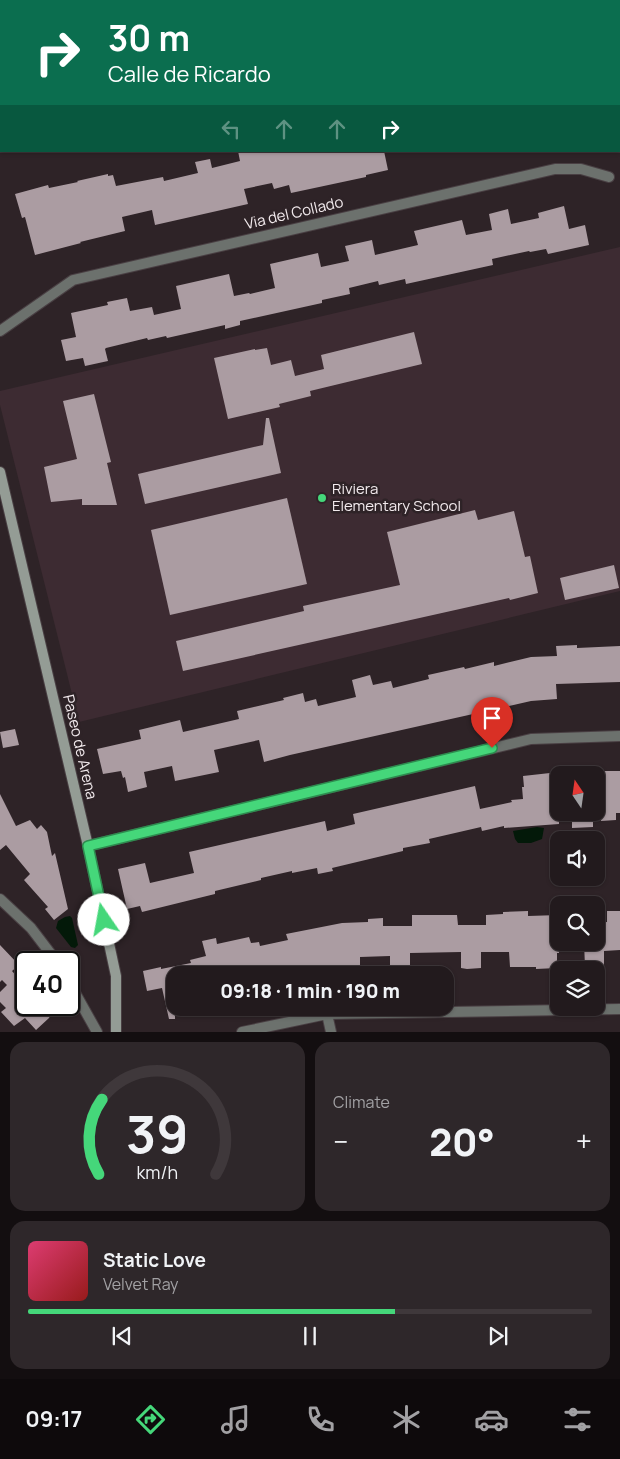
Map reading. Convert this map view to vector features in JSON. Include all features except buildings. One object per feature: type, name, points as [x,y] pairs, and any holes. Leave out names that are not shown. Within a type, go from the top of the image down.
[{"type":"street","name":"Via del Collado","points":[[0,331],[73,280],[555,168],[581,169],[609,177]]},
{"type":"street","name":"Paseo de Arena","points":[[0,472],[88,846],[116,976],[116,1032]]},
{"type":"street","points":[[88,846],[531,738],[620,736]]},
{"type":"street","points":[[0,899],[31,928],[49,951]]},
{"type":"street","points":[[80,1002],[97,1032]]},
{"type":"street","points":[[454,1012],[620,1009]]},
{"type":"street","points":[[242,1032],[318,1016]]},
{"type":"street","points":[[327,1016],[331,1032]]},
{"type":"shaded area","name":"Riviera Elementary School","points":[[620,247],[620,591],[79,722],[0,405],[0,391]]},
{"type":"shaded area","points":[[537,827],[544,828],[542,839],[531,843],[518,843],[515,839],[513,831]]},
{"type":"shaded area","points":[[70,916],[78,945],[75,948],[71,947],[56,928],[58,921]]},
{"type":"place","name":"Riviera Elementary School","points":[[322,498]]},
{"type":"route","points":[[104,920],[88,846],[492,748]]}]
